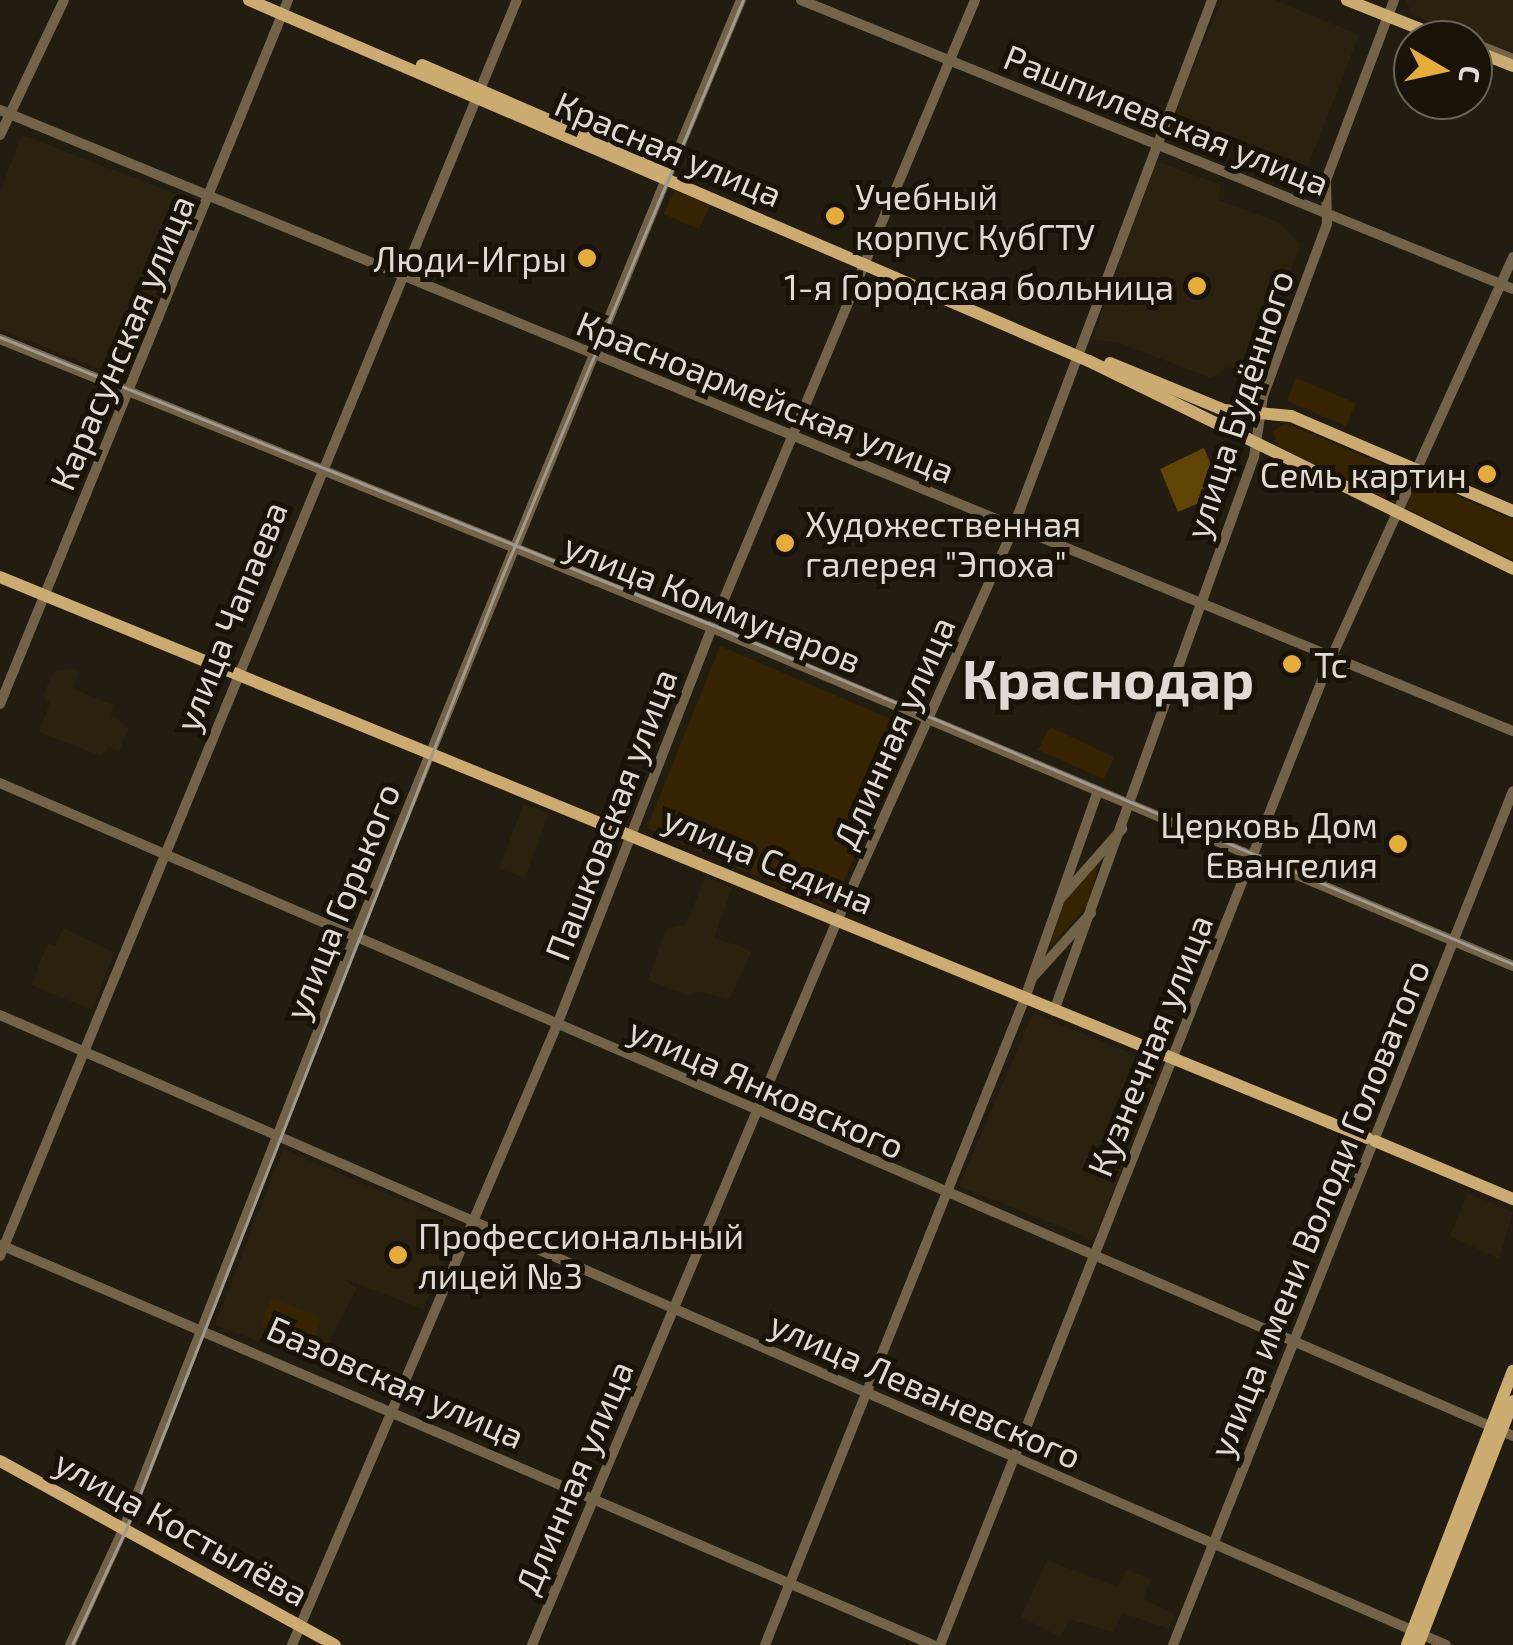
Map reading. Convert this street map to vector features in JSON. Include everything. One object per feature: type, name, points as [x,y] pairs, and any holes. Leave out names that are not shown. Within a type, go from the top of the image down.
[{"type":"main road","name":"Красная улица","points":[[249,0],[285,7]]},
{"type":"main road","name":"Красная улица","points":[[268,0],[1079,354],[1224,410],[1291,416],[1513,511]]},
{"type":"main road","points":[[1347,0],[1390,9]]},
{"type":"main road","name":"Красная улица","points":[[1079,354],[1513,569]]},
{"type":"main road","name":"улица Седина","points":[[0,577],[1513,1199]]},
{"type":"main road","points":[[1502,1431],[1513,1371]]},
{"type":"main road","points":[[1415,1639],[1513,1401]]},
{"type":"main road","name":"улица Костылёва","points":[[0,1461],[335,1645]]},
{"type":"street","points":[[0,135],[14,116],[64,0]]},
{"type":"street","name":"улица Чапаева","points":[[1,1249],[398,276],[480,94],[517,0]]},
{"type":"street","name":"улица Горького","points":[[70,1645],[124,1528],[430,752],[740,0]]},
{"type":"street","name":"Рашпилевская улица","points":[[801,0],[1513,289]]},
{"type":"street","name":"Пашковская улица","points":[[292,1645],[390,1407],[558,1025],[635,836],[712,628],[869,263],[975,0]]},
{"type":"street","name":"Длинная улица","points":[[532,1645],[837,921],[930,722],[1014,526],[1153,146],[1212,0]]},
{"type":"street","points":[[1362,0],[1416,20]]},
{"type":"street","name":"Карасунская улица","points":[[0,704],[212,196],[285,7]]},
{"type":"street","name":"улица Будённого","points":[[1054,1010],[1132,808],[1254,457],[1259,412],[1328,215],[1326,180],[1390,9]]},
{"type":"street","name":"Красноармейская улица","points":[[0,110],[1513,731]]},
{"type":"street","name":"Кузнечная улица","points":[[936,1645],[1174,1059],[1332,655],[1396,512],[1421,472],[1513,258]]},
{"type":"street","name":"улица Коммунаров","points":[[0,340],[318,472],[712,628],[1513,966]]},
{"type":"street","points":[[1174,404],[1180,391]]},
{"type":"street","name":"улица Янковского","points":[[0,783],[755,1114],[1502,1431]]},
{"type":"street","name":"улица имени Володи Головатого","points":[[1173,1645],[1371,1139],[1513,792]]},
{"type":"street","name":"улица Будённого","points":[[765,1645],[1032,979],[1072,855],[1097,793]]},
{"type":"street","name":"улица Будённого","points":[[1054,907],[1126,824]]},
{"type":"street","points":[[1072,855],[1088,865]]},
{"type":"street","name":"улица Будённого","points":[[1032,979],[1096,907]]},
{"type":"street","name":"улица Леваневского","points":[[0,1015],[1214,1544],[1415,1639],[1446,1645]]},
{"type":"street","name":"Базовская улица","points":[[1,1249],[204,1328],[936,1645]]},
{"type":"shaded area","points":[[1222,0],[1275,0],[1359,35],[1308,166],[1172,115]]},
{"type":"shaded area","points":[[1405,0],[1513,0],[1513,55],[1493,47],[1493,20],[1426,20],[1413,15]]},
{"type":"shaded area","points":[[22,135],[195,201],[124,379],[0,329],[0,191]]},
{"type":"shaded area","name":"1-я Городская больница","points":[[1153,160],[1221,185],[1218,200],[1278,222],[1301,244],[1251,374],[1228,367],[1211,378],[1117,342],[1093,340]]},
{"type":"shaded area","points":[[674,190],[710,205],[699,229],[664,214]]},
{"type":"shaded area","points":[[1296,378],[1356,403],[1346,426],[1287,401]]},
{"type":"shaded area","points":[[1286,423],[1513,520],[1513,560],[1277,446],[1273,431]]},
{"type":"shaded area","points":[[1204,448],[1223,493],[1178,512],[1160,469]]},
{"type":"shaded area","points":[[720,646],[910,727],[832,909],[647,828]]},
{"type":"shaded area","points":[[54,671],[78,671],[74,689],[114,705],[111,715],[129,728],[119,751],[108,747],[101,756],[39,732],[50,702],[43,695]]},
{"type":"shaded area","points":[[1050,727],[1114,757],[1104,779],[1038,750]]},
{"type":"shaded area","points":[[523,804],[549,813],[525,878],[499,869]]},
{"type":"shaded area","points":[[1099,861],[1089,904],[1050,947],[1062,904]]},
{"type":"shaded area","points":[[706,876],[732,888],[714,938],[752,950],[730,999],[695,991],[690,996],[648,980],[666,929],[686,924]]},
{"type":"shaded area","points":[[63,928],[114,952],[92,1010],[31,985],[48,943],[55,946]]},
{"type":"shaded area","points":[[1033,1013],[1163,1067],[1094,1240],[959,1186]]},
{"type":"shaded area","points":[[283,1149],[460,1225],[423,1309],[344,1279],[357,1288],[318,1364],[215,1325]]},
{"type":"shaded area","points":[[1468,1193],[1513,1212],[1499,1259],[1450,1236]]},
{"type":"shaded area","points":[[271,1298],[322,1317],[312,1345],[261,1326]]},
{"type":"shaded area","points":[[1047,1560],[1118,1587],[1126,1569],[1151,1579],[1143,1599],[1175,1614],[1169,1629],[1122,1613],[1114,1632],[1069,1619],[1061,1637],[1021,1617]]},
{"type":"tram line","points":[[72,1645],[126,1529],[503,574],[743,0]]},
{"type":"tram line","points":[[0,337],[713,625],[1513,964]]},
{"type":"place","name":"Учебный корпус КубГТУ","points":[[835,216]]},
{"type":"place","name":"Люди-Игры","points":[[587,258]]},
{"type":"place","name":"1-я Городская больница","points":[[1197,286]]},
{"type":"place","name":"Семь картин","points":[[1487,474]]},
{"type":"place","name":"Художественная галерея \"Эпоха\"","points":[[785,543]]},
{"type":"place","name":"Тс","points":[[1292,664]]},
{"type":"place","name":"Церковь Дом Евангелия","points":[[1398,844]]},
{"type":"place","name":"Профессиональный лицей №3","points":[[398,1255]]},
{"type":"district","name":"Краснодар","points":[[1108,678]]}]
